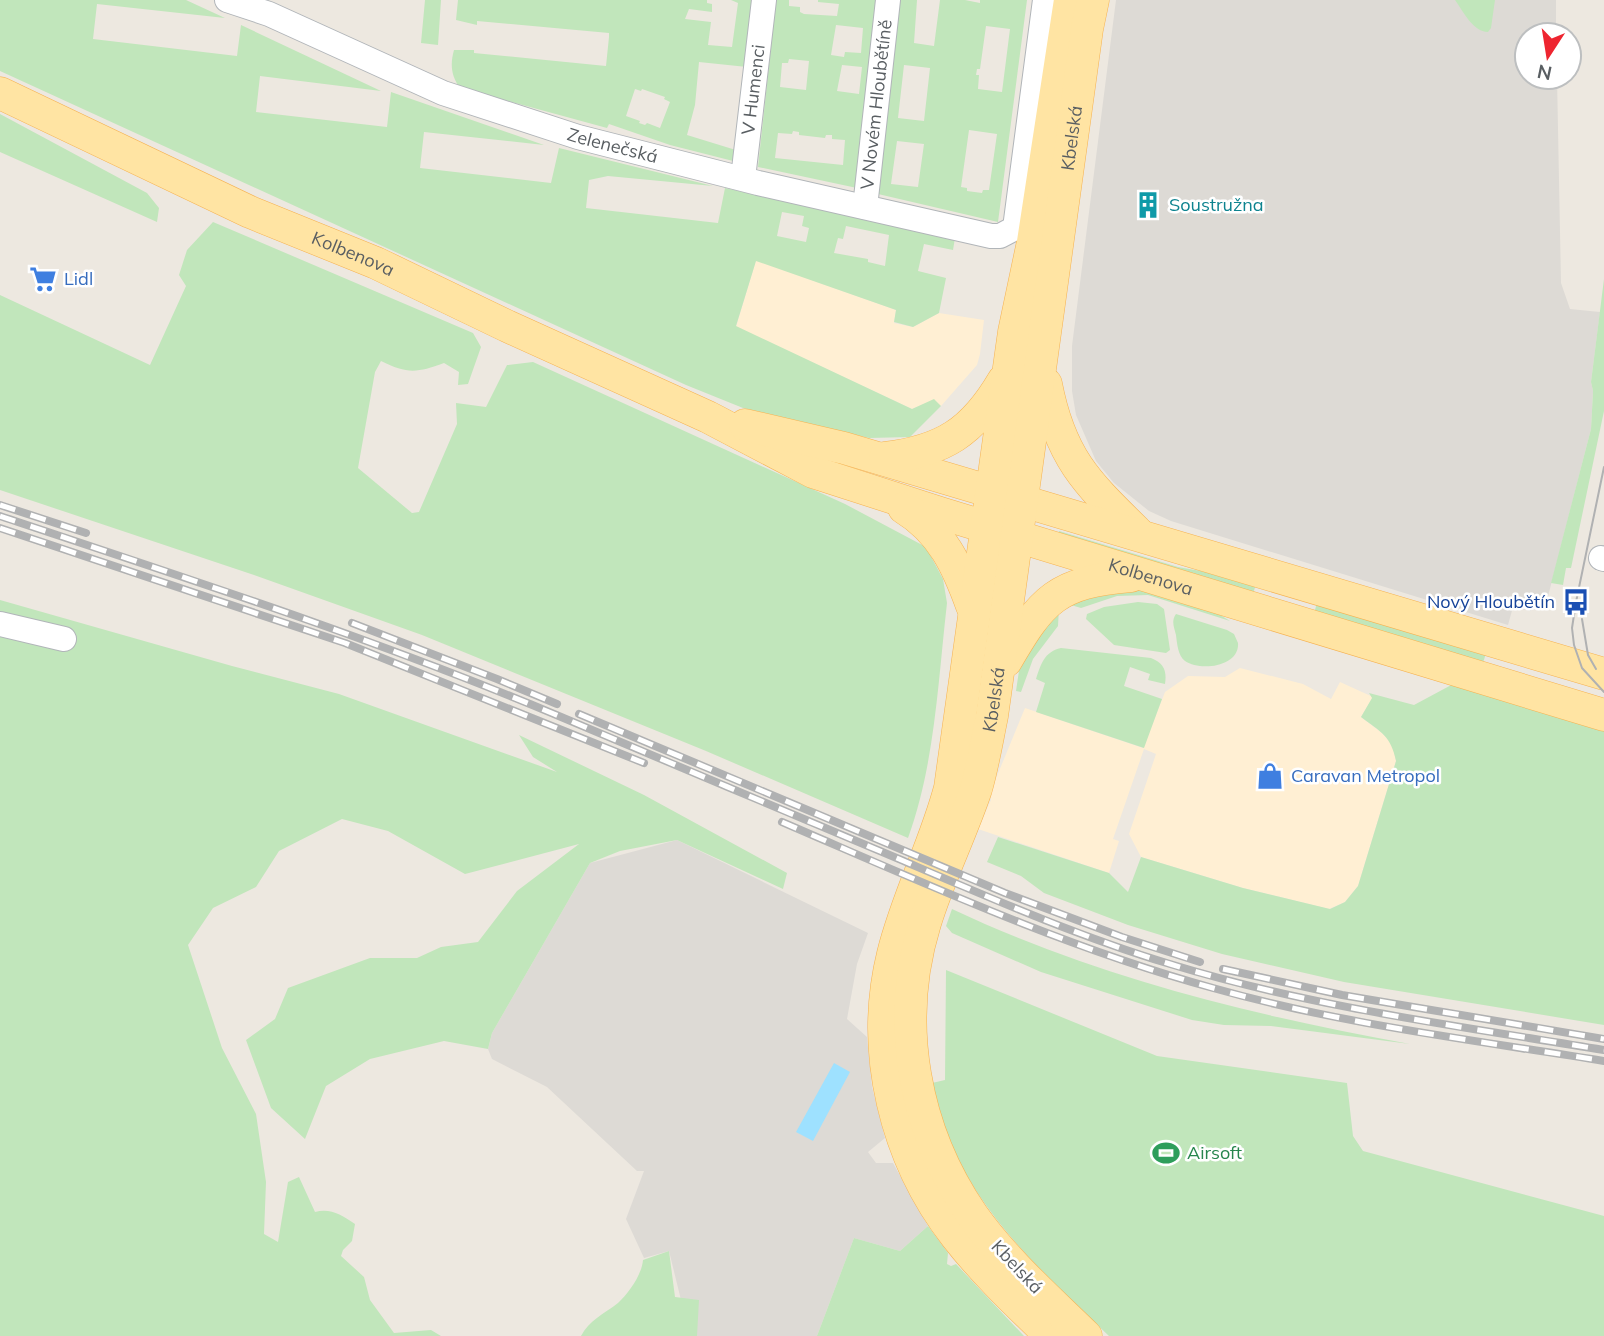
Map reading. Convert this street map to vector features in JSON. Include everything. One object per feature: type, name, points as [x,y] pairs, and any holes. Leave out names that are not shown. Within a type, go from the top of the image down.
[{"type":"main road","name":"Kbelská","points":[[1051,1336],[969,1252],[954,1234],[929,1194],[904,1140],[895,1111],[884,1044],[886,989],[892,955],[943,815],[950,788],[1008,371],[1033,242],[1070,0]]},
{"type":"main road","name":"Kbelská","points":[[1086,1336],[1004,1254],[964,1201],[930,1134],[921,1106],[911,1045],[912,993],[922,937],[976,787],[999,674],[1093,0]]},
{"type":"main road","name":"Kolbenova","points":[[0,93],[250,212],[376,263],[708,417],[813,472],[1604,715]]},
{"type":"main road","points":[[1042,361],[1051,409],[1067,452],[1091,486],[1141,536]]},
{"type":"main road","points":[[879,458],[923,452],[957,436],[982,414],[1008,371]]},
{"type":"main road","name":"Kolbenova","points":[[708,417],[879,458],[1604,674]]},
{"type":"main road","points":[[885,496],[908,510],[943,542],[958,567],[974,612]]},
{"type":"main road","points":[[999,674],[1028,623],[1057,594],[1085,583],[1144,575]]},
{"type":"street","name":"Zelenečská","points":[[227,0],[270,7],[443,93],[578,137],[991,236],[1000,236],[1015,228],[1045,0]]},
{"type":"street","name":"V Humenci","points":[[743,178],[764,0]]},
{"type":"street","name":"V Novém Hloubětíně","points":[[865,207],[888,0]]},
{"type":"street","points":[[0,624],[64,639]]},
{"type":"shaded area","points":[[1116,0],[1556,0],[1556,21],[1513,21],[1513,91],[1557,91],[1561,283],[1570,309],[1600,312],[1591,382],[1591,429],[1545,608],[1533,605],[1531,611],[1513,607],[1508,625],[1171,521],[1149,511],[1114,483],[1096,461],[1076,415],[1072,391],[1072,346]]},
{"type":"shaded area","points":[[756,260],[896,310],[894,323],[913,327],[939,313],[984,320],[977,365],[941,406],[934,400],[912,409],[736,327]]},
{"type":"shaded area","name":"Caravan Metropol","points":[[1240,668],[1303,684],[1331,699],[1340,682],[1373,697],[1361,717],[1393,745],[1396,761],[1358,886],[1345,902],[1329,909],[1243,888],[1141,857],[1129,834],[1156,754],[1144,749],[1113,839],[1119,841],[1109,873],[978,829],[1025,708],[1143,748],[1165,692],[1188,676],[1225,677]]},
{"type":"shaded area","points":[[677,840],[868,933],[857,964],[847,1019],[867,1037],[872,1087],[885,1138],[868,1152],[876,1163],[893,1163],[928,1226],[900,1251],[854,1238],[817,1336],[697,1336],[681,1300],[669,1251],[644,1258],[626,1219],[644,1171],[637,1171],[547,1087],[492,1059],[488,1049],[492,1033],[590,863]]},
{"type":"green space","points":[[0,0],[186,0],[225,18],[97,4],[93,39],[237,56],[241,25],[381,91],[260,76],[256,112],[387,127],[391,92],[544,145],[424,132],[420,168],[551,183],[559,148],[713,186],[608,176],[589,180],[586,208],[718,223],[725,188],[955,238],[953,250],[924,244],[918,271],[946,278],[939,313],[913,327],[894,322],[896,310],[756,261],[736,326],[912,409],[934,399],[941,406],[910,437],[869,438],[743,408],[686,385],[0,71]],"holes":[[[782,212],[804,216],[802,226],[809,228],[806,242],[777,236]],[[846,226],[889,235],[885,266],[868,262],[868,259],[834,253],[838,238],[843,239]]]},
{"type":"green space","points":[[425,0],[441,0],[438,45],[421,43]]},
{"type":"green space","points":[[458,0],[707,0],[707,3],[712,4],[712,12],[689,9],[685,19],[711,22],[708,45],[732,47],[738,3],[731,0],[755,0],[747,67],[699,62],[695,105],[687,135],[739,151],[737,162],[670,145],[609,124],[607,128],[460,88],[452,70],[454,50],[606,66],[609,33],[477,21],[477,25],[456,20]],"holes":[[[635,89],[642,89],[665,97],[664,99],[670,102],[660,128],[639,123],[640,121],[626,116]]]},
{"type":"green space","points":[[776,0],[789,0],[789,6],[800,7],[800,12],[804,14],[837,16],[839,4],[818,0],[879,0],[857,188],[758,167]],"holes":[[[836,25],[863,28],[861,53],[845,52],[844,57],[831,55]],[[789,59],[809,61],[806,90],[780,87],[782,63],[788,63]],[[842,65],[862,67],[859,94],[837,91]],[[793,131],[799,132],[799,135],[825,138],[826,135],[832,135],[832,139],[845,140],[843,165],[775,158],[778,133],[792,134]]]},
{"type":"green space","points":[[899,0],[917,0],[914,43],[934,46],[940,0],[980,3],[980,0],[1027,0],[998,222],[878,194]],"holes":[[[986,26],[1010,29],[1002,92],[978,89],[979,75],[976,75],[977,69],[980,69]],[[904,65],[930,68],[924,121],[898,118]],[[969,130],[997,134],[989,190],[983,190],[982,193],[967,191],[967,188],[961,187]],[[897,141],[924,144],[918,187],[891,184]]]},
{"type":"green space","points":[[1455,0],[1495,0],[1488,32],[1473,25]]},
{"type":"green space","points":[[0,114],[147,193],[159,208],[157,222],[0,152]]},
{"type":"green space","points":[[213,222],[473,333],[481,347],[468,384],[458,385],[459,372],[444,363],[412,371],[381,361],[375,372],[358,468],[412,513],[419,512],[457,424],[456,403],[486,407],[507,365],[533,362],[845,504],[926,547],[943,579],[947,603],[930,752],[908,838],[706,751],[422,635],[254,575],[0,490],[0,295],[150,365],[186,286],[179,275],[187,250]]},
{"type":"green space","points":[[1604,279],[1604,411],[1571,568],[1566,568],[1563,585],[1551,583],[1591,429],[1591,382]]},
{"type":"green space","points":[[1059,531],[1178,567],[1257,581],[1252,597],[1056,539]]},
{"type":"green space","points":[[1133,588],[1217,613],[1230,621],[1148,595],[1117,596],[1081,608],[1071,605],[1071,594]]},
{"type":"green space","points":[[1319,597],[1488,647],[1482,666],[1313,616]]},
{"type":"green space","points":[[0,600],[339,694],[557,772],[533,757],[519,735],[644,795],[787,873],[783,889],[677,840],[620,851],[590,863],[492,1033],[488,1049],[444,1041],[370,1059],[326,1086],[305,1139],[271,1108],[246,1040],[275,1019],[288,988],[370,958],[417,958],[441,947],[478,942],[517,891],[579,844],[465,874],[388,831],[342,819],[279,851],[256,887],[213,908],[188,945],[222,1048],[256,1114],[266,1182],[264,1234],[278,1242],[288,1182],[299,1177],[315,1212],[331,1212],[355,1224],[352,1241],[341,1256],[364,1277],[370,1300],[394,1333],[431,1330],[441,1336],[0,1336]]},
{"type":"green space","points":[[1138,602],[1157,604],[1164,609],[1170,650],[1166,653],[1114,645],[1086,619],[1087,614],[1104,607]]},
{"type":"green space","points":[[1059,608],[1058,626],[1033,659],[1021,692],[1016,691],[1021,657]]},
{"type":"green space","points":[[1176,614],[1234,634],[1238,643],[1233,657],[1218,665],[1209,666],[1185,661],[1179,653],[1174,627]]},
{"type":"green space","points":[[1061,648],[1151,658],[1162,665],[1165,684],[1148,680],[1150,674],[1130,667],[1124,686],[1162,699],[1144,748],[1036,712],[1045,683],[1036,679],[1040,668],[1051,652]]},
{"type":"green space","points":[[1455,683],[1604,730],[1604,1025],[1344,982],[1222,954],[1128,925],[1044,893],[1021,876],[987,862],[998,837],[1109,873],[1128,892],[1141,857],[1243,888],[1330,909],[1345,902],[1358,886],[1396,761],[1388,740],[1361,717],[1372,698],[1369,693],[1414,705]]},
{"type":"green space","points":[[952,909],[1063,955],[1176,992],[1292,1020],[1410,1044],[1271,1026],[1224,1025],[1192,1020],[1041,972],[952,933],[946,926]]},
{"type":"green space","name":"Airsoft","points":[[946,970],[1157,1056],[1347,1083],[1353,1136],[1363,1151],[1604,1216],[1604,1336],[1109,1336],[1039,1268],[996,1219],[977,1192],[947,1135],[932,1083],[945,1080]]},
{"type":"green space","points":[[928,1226],[948,1253],[947,1264],[956,1264],[1024,1336],[817,1336],[854,1238],[900,1251]]},
{"type":"green space","points":[[669,1251],[675,1297],[699,1300],[697,1336],[581,1336],[593,1321],[626,1294],[638,1277],[643,1260]]},
{"type":"water","points":[[834,1063],[850,1072],[813,1141],[796,1132]]},
{"type":"tram line","points":[[1604,467],[1572,628],[1574,645],[1582,668],[1604,692]]},
{"type":"tram line","points":[[1582,619],[1588,655],[1596,669]]},
{"type":"railway","points":[[0,505],[86,533]]},
{"type":"railway","points":[[0,516],[279,610],[486,686],[999,902],[1135,953],[1223,979],[1331,1004],[1604,1050]]},
{"type":"railway","points":[[0,528],[345,643],[644,763]]},
{"type":"railway","points":[[352,623],[557,704]]},
{"type":"railway","points":[[579,714],[1005,893],[1122,937],[1200,962]]},
{"type":"railway","points":[[782,822],[941,891],[1049,934],[1213,988],[1309,1012],[1604,1061]]},
{"type":"railway","points":[[1223,969],[1342,995],[1604,1039]]},
{"type":"place","name":"Soustružna","points":[[1148,205]]},
{"type":"place","name":"Lidl","points":[[43,279]]},
{"type":"place","name":"Nový Hloubětín","points":[[1576,602]]},
{"type":"place","name":"Caravan Metropol","points":[[1270,776]]},
{"type":"place","name":"Airsoft","points":[[1166,1153]]}]
